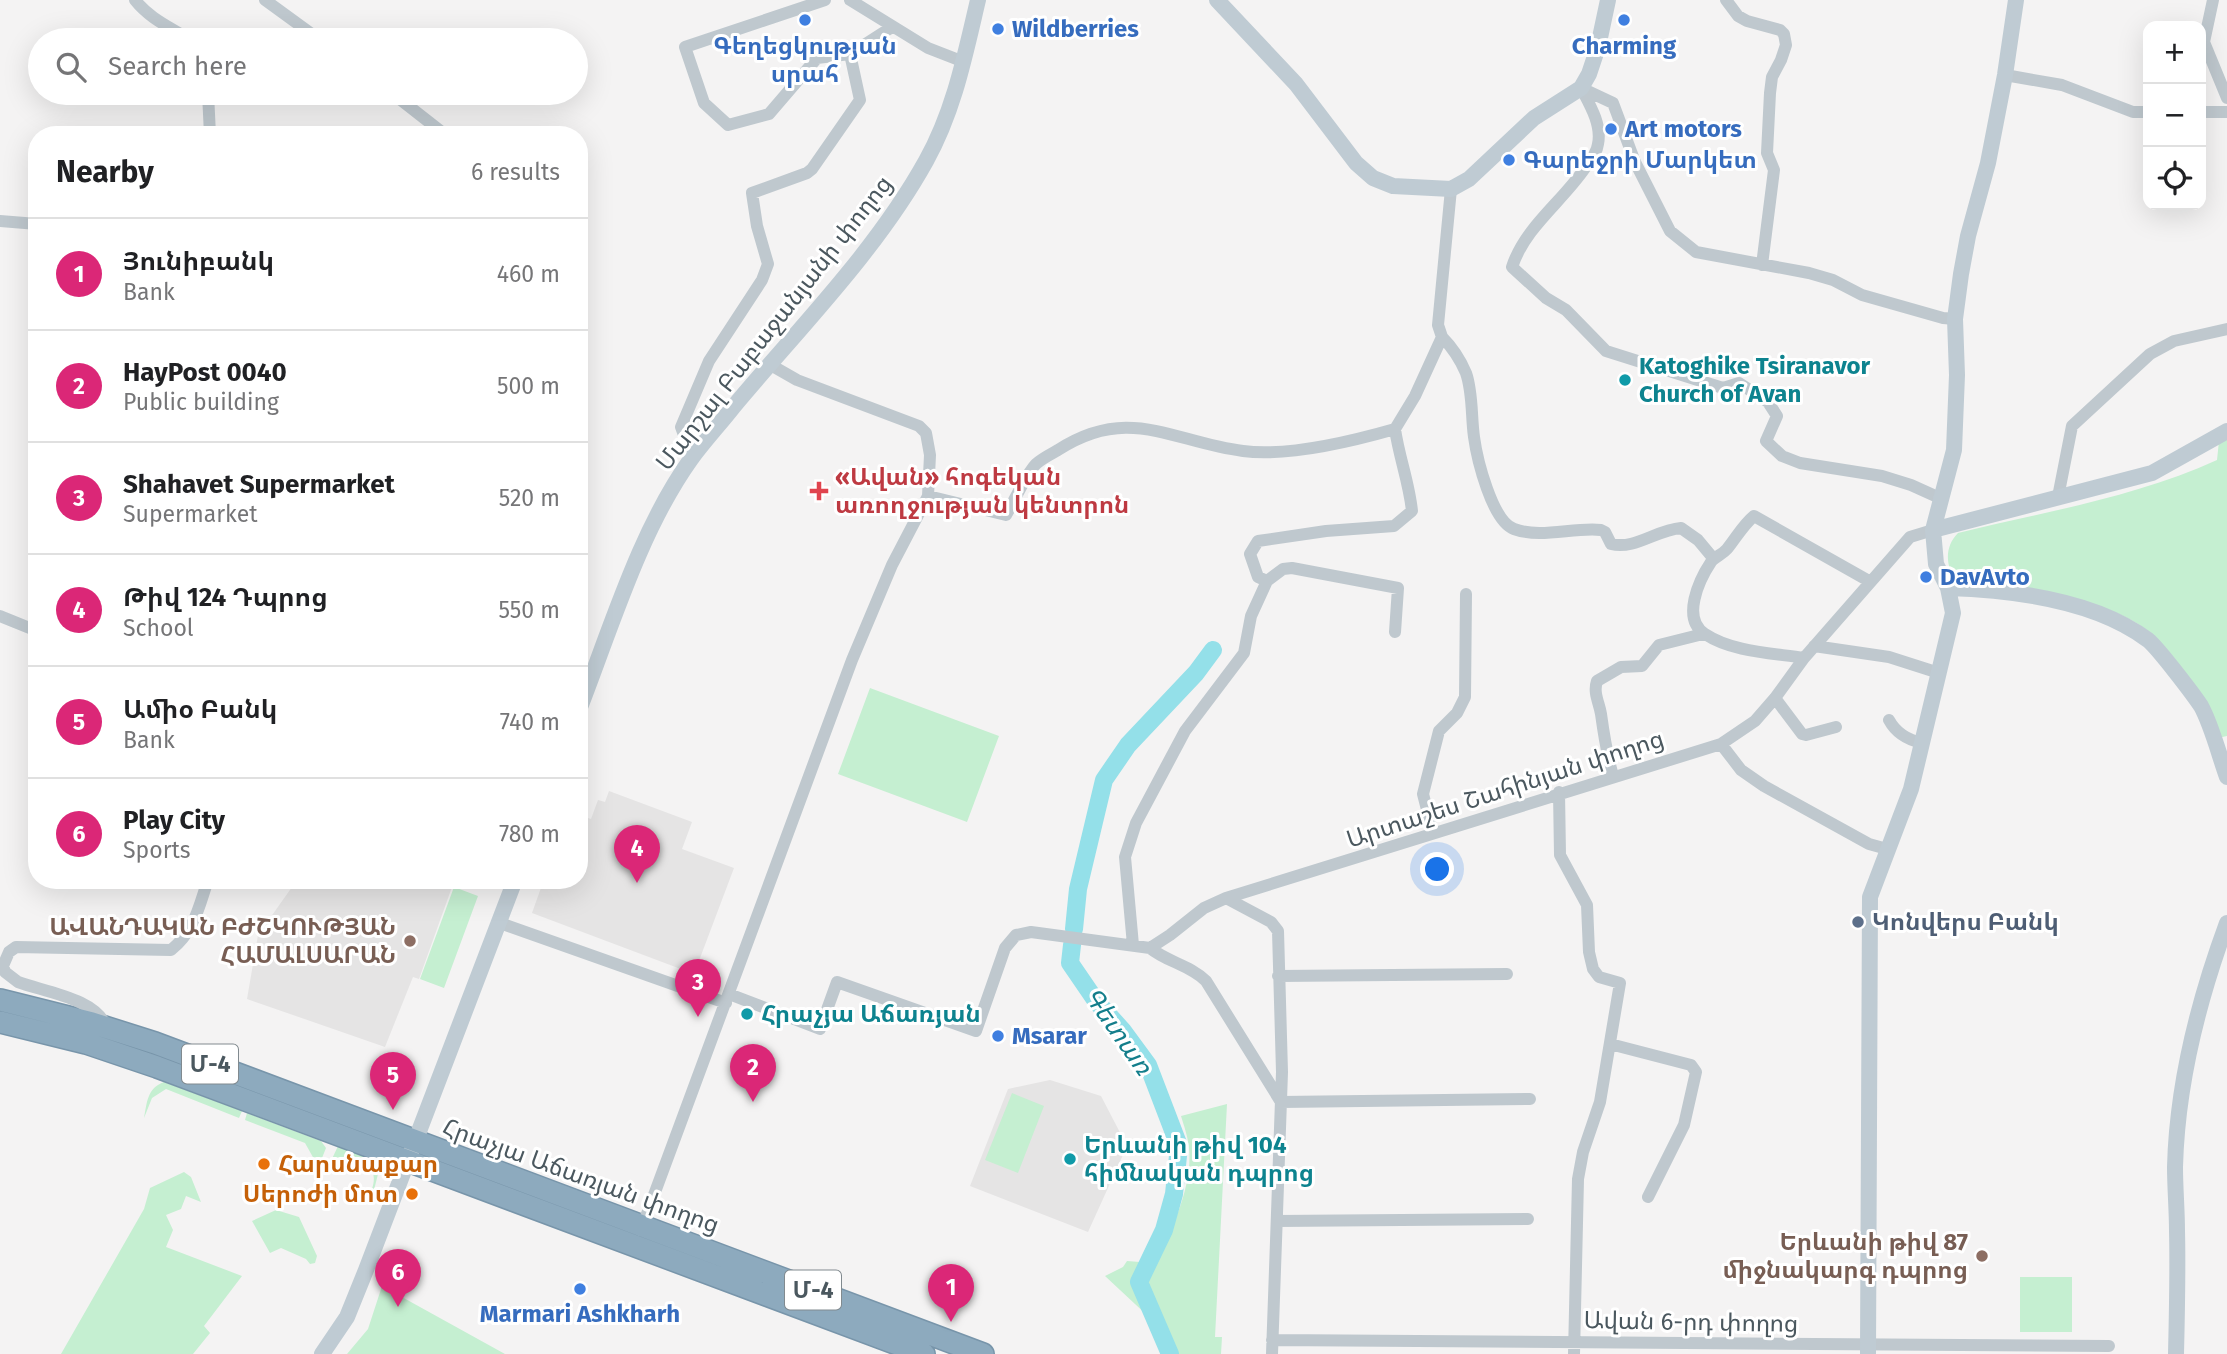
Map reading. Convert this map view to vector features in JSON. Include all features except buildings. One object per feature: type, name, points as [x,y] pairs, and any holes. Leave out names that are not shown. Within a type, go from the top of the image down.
[{"type":"highway","name":"Հրաչյա Աճառյան փողոց","points":[[0,1000],[107,1028],[332,1109],[412,1152]]},
{"type":"highway","name":"Հրաչյա Աճառյան փողոց","points":[[0,1021],[86,1043],[412,1152],[639,1236],[983,1354]]},
{"type":"highway","name":"Հրաչյա Աճառյան փողոց","points":[[639,1236],[923,1354]]},
{"type":"street","points":[[135,0],[168,28]]},
{"type":"street","points":[[265,0],[304,28]]},
{"type":"street","points":[[825,0],[685,47],[704,103],[728,125],[765,117],[817,58],[850,54],[892,27]]},
{"type":"street","points":[[849,0],[928,48],[964,62]]},
{"type":"street","name":"Մարշալ Բաբաջանյանի փողոց","points":[[588,687],[652,523],[692,457],[848,274],[896,209],[927,159],[949,109],[964,62],[978,0]]},
{"type":"street","points":[[1217,0],[1296,84],[1364,170],[1393,186],[1451,189],[1469,179],[1534,118],[1581,89],[1598,47],[1608,0]]},
{"type":"street","points":[[1726,0],[1738,16],[1746,21],[1783,32],[1786,45],[1782,60],[1772,77],[1770,93],[1768,153],[1774,170],[1762,265]]},
{"type":"street","points":[[1868,1349],[1870,897],[1911,789],[1917,742],[1939,673],[1953,614],[1948,588],[1936,564],[1933,530],[1954,450],[1957,375],[1955,320],[1968,236],[1988,163],[2005,75],[2015,0]]},
{"type":"street","points":[[2213,0],[2204,42],[2227,98]]},
{"type":"street","points":[[692,457],[681,426],[709,361],[762,280],[768,264],[757,226],[752,193],[812,169],[860,100],[850,54]]},
{"type":"street","points":[[2005,75],[2062,85],[2133,112],[2143,112]]},
{"type":"street","points":[[1581,89],[1612,103],[1635,162],[1670,231],[1696,252],[1810,273],[1833,280],[1862,295],[1955,320]]},
{"type":"street","points":[[1581,89],[1593,110],[1599,143],[1568,191],[1527,235],[1512,267],[1546,298],[1566,310],[1606,351],[1723,388],[1739,383],[1768,402],[1777,416],[1766,441],[1782,456],[1800,463],[1882,476],[1942,499]]},
{"type":"street","points":[[209,105],[210,126]]},
{"type":"street","points":[[407,105],[434,126]]},
{"type":"street","points":[[2206,112],[2227,112]]},
{"type":"street","points":[[1451,189],[1438,325],[1442,337],[1455,351],[1466,374],[1477,454],[1490,496],[1508,525],[1523,531],[1601,530],[1611,544],[1622,546],[1661,531],[1681,528],[1698,540],[1713,558]]},
{"type":"street","points":[[0,221],[28,223]]},
{"type":"street","points":[[2058,497],[2072,426],[2150,354],[2174,341],[2227,329]]},
{"type":"street","points":[[1267,581],[1258,577],[1250,554],[1258,541],[1326,531],[1394,526],[1412,511],[1409,485],[1395,429],[1415,396],[1442,337]]},
{"type":"street","points":[[639,1236],[852,660],[892,565],[928,496],[930,455],[926,433],[919,426],[797,380],[769,364]]},
{"type":"street","points":[[928,496],[1006,515],[1035,465],[1072,441],[1113,427],[1157,430],[1243,452],[1276,452],[1346,442],[1395,429]]},
{"type":"street","points":[[1933,530],[2152,472],[2227,431]]},
{"type":"street","points":[[1703,634],[1695,623],[1692,608],[1699,587],[1713,558],[1725,553],[1740,530],[1754,516],[1869,582]]},
{"type":"street","name":"Արտաշես Շահինյան փողոց","points":[[1150,948],[1204,908],[1226,898],[1470,823],[1559,792],[1721,744],[1755,721],[1814,646],[1910,537],[1933,530]]},
{"type":"street","points":[[1133,944],[1125,857],[1136,823],[1185,731],[1244,653],[1251,616],[1267,581],[1283,569],[1292,568],[1398,588],[1395,632]]},
{"type":"street","points":[[1948,588],[1994,589],[2071,604],[2124,624],[2151,642],[2202,707],[2227,777]]},
{"type":"street","points":[[1433,833],[1423,794],[1439,731],[1457,713],[1465,696],[1466,594]]},
{"type":"street","points":[[0,616],[28,627]]},
{"type":"street","points":[[1613,776],[1595,692],[1597,681],[1621,667],[1642,666],[1659,645],[1703,634],[1750,649],[1804,658]]},
{"type":"street","points":[[1814,646],[1889,657],[1939,673]]},
{"type":"street","points":[[1775,698],[1802,734],[1836,727]]},
{"type":"street","points":[[1889,720],[1897,731],[1917,742]]},
{"type":"street","points":[[1721,744],[1741,770],[1764,786],[1869,844],[1888,849]]},
{"type":"street","points":[[1559,792],[1560,855],[1587,905],[1589,952],[1593,969],[1599,976],[1620,983],[1600,1102],[1583,1152],[1578,1179],[1574,1348]]},
{"type":"street","points":[[107,1028],[104,1018],[86,1004],[9,977],[3,966],[9,952],[16,947],[171,950],[186,937],[194,924],[205,889]]},
{"type":"street","points":[[322,1354],[347,1317],[513,889]]},
{"type":"street","points":[[1226,898],[1276,926],[1278,931],[1281,1102],[1272,1354]]},
{"type":"street","points":[[500,923],[820,1029],[837,982],[976,1031],[1005,948],[1016,935],[1031,932],[1133,944],[1150,948],[1164,959],[1196,972],[1206,981],[1281,1102]]},
{"type":"street","points":[[2176,1354],[2175,1167],[2179,1123],[2205,986],[2227,923]]},
{"type":"street","points":[[1278,976],[1507,974]]},
{"type":"street","points":[[1611,1044],[1691,1065],[1696,1072],[1684,1125],[1648,1197]]},
{"type":"street","points":[[1281,1102],[1530,1099]]},
{"type":"street","points":[[1277,1221],[1528,1219]]},
{"type":"street","name":"Ավան 6-րդ փողոց","points":[[1272,1340],[1374,1347],[1465,1348],[1868,1349],[2109,1346]]},
{"type":"shaded area","points":[[609,791],[692,822],[682,849],[734,868],[694,974],[532,913],[541,889],[588,889],[588,818],[591,819],[598,800],[605,802]]},
{"type":"shaded area","points":[[291,889],[451,889],[419,979],[413,977],[385,1047],[247,999],[258,935]]},
{"type":"shaded area","points":[[1050,1080],[1101,1096],[1127,1146],[1088,1232],[970,1186],[1008,1089]]},
{"type":"green space","points":[[2227,436],[2227,736],[2218,738],[2170,656],[2145,629],[2123,616],[2068,598],[1958,582],[1951,570],[1948,551],[1958,533],[2122,494],[2186,473],[2217,460],[2219,441]]},
{"type":"green space","points":[[870,688],[999,736],[967,822],[838,774]]},
{"type":"green space","points":[[453,889],[478,896],[444,988],[420,979]]},
{"type":"green space","points":[[164,1082],[242,1111],[239,1118],[166,1089],[152,1098],[144,1118],[151,1092]]},
{"type":"green space","points":[[1012,1093],[1044,1106],[1018,1173],[985,1160]]},
{"type":"green space","points":[[1227,1104],[1215,1337],[1222,1337],[1221,1354],[1165,1354],[1150,1318],[1105,1276],[1123,1267],[1127,1261],[1153,1263],[1174,1223],[1188,1177],[1189,1148],[1181,1116]]},
{"type":"green space","points":[[247,1113],[321,1141],[326,1148],[322,1158],[314,1159],[305,1143],[245,1120]]},
{"type":"green space","points":[[338,1146],[374,1160],[379,1170],[374,1190],[373,1173],[361,1160],[348,1161],[337,1173],[331,1161]]},
{"type":"green space","points":[[184,1172],[191,1177],[201,1202],[186,1196],[181,1209],[166,1215],[173,1230],[166,1247],[242,1276],[204,1326],[210,1333],[193,1354],[61,1354],[144,1209],[150,1188]]},
{"type":"green space","points":[[276,1210],[299,1217],[317,1256],[315,1263],[310,1264],[306,1259],[281,1248],[270,1253],[252,1221]]},
{"type":"green space","points":[[2020,1277],[2072,1277],[2072,1332],[2020,1332]]},
{"type":"green space","points":[[382,1286],[505,1354],[347,1354],[368,1329]]},
{"type":"waterway","name":"Գետառ","points":[[1074,929],[1078,889],[1104,780],[1128,745],[1196,673],[1213,650]]},
{"type":"waterway","name":"Գետառ","points":[[1072,945],[1070,963],[1096,1001],[1148,1065],[1179,1146],[1174,1194],[1164,1230],[1139,1282],[1170,1354]]},
{"type":"place","name":"Գեղեցկության սրահ","points":[[805,20]]},
{"type":"place","name":"Charming","points":[[1624,20]]},
{"type":"place","name":"Wildberries","points":[[998,29]]},
{"type":"place","name":"Art motors","points":[[1611,129]]},
{"type":"place","name":"Գարեջրի Մարկետ","points":[[1509,160]]},
{"type":"place","name":"Katoghike Tsiranavor Church of Avan","points":[[1625,380]]},
{"type":"place","name":"«Ավան» հոգեկան առողջության կենտրոն","points":[[819,491]]},
{"type":"place","name":"DavAvto","points":[[1926,577]]},
{"type":"place","name":"Թիվ 124 Դպրոց","points":[[637,883]]},
{"type":"place","name":"Կոնվերս Բանկ","points":[[1858,922]]},
{"type":"place","name":"ԱՎԱՆԴԱԿԱՆ ԲԺՇԿՈՒԹՅԱՆ ՀԱՄԱԼՍԱՐԱՆ","points":[[410,941]]},
{"type":"place","name":"Հրաչյա Աճառյան","points":[[747,1014]]},
{"type":"place","name":"Shahavet Supermarket","points":[[698,1017]]},
{"type":"place","name":"Msarar","points":[[998,1036]]},
{"type":"place","name":"HayPost 0040","points":[[753,1102]]},
{"type":"place","name":"Ամիօ Բանկ","points":[[393,1110]]},
{"type":"place","name":"Երևանի թիվ 104 հիմնական դպրոց","points":[[1070,1159]]},
{"type":"place","name":"Հարսնաքար","points":[[264,1164]]},
{"type":"place","name":"Սերոժի մոտ","points":[[412,1194]]},
{"type":"place","name":"Երևանի թիվ 87 միջնակարգ դպրոց","points":[[1982,1256]]},
{"type":"place","name":"Marmari Ashkharh","points":[[580,1289]]},
{"type":"place","name":"Play City","points":[[398,1307]]},
{"type":"place","name":"Յունիբանկ","points":[[951,1322]]}]
